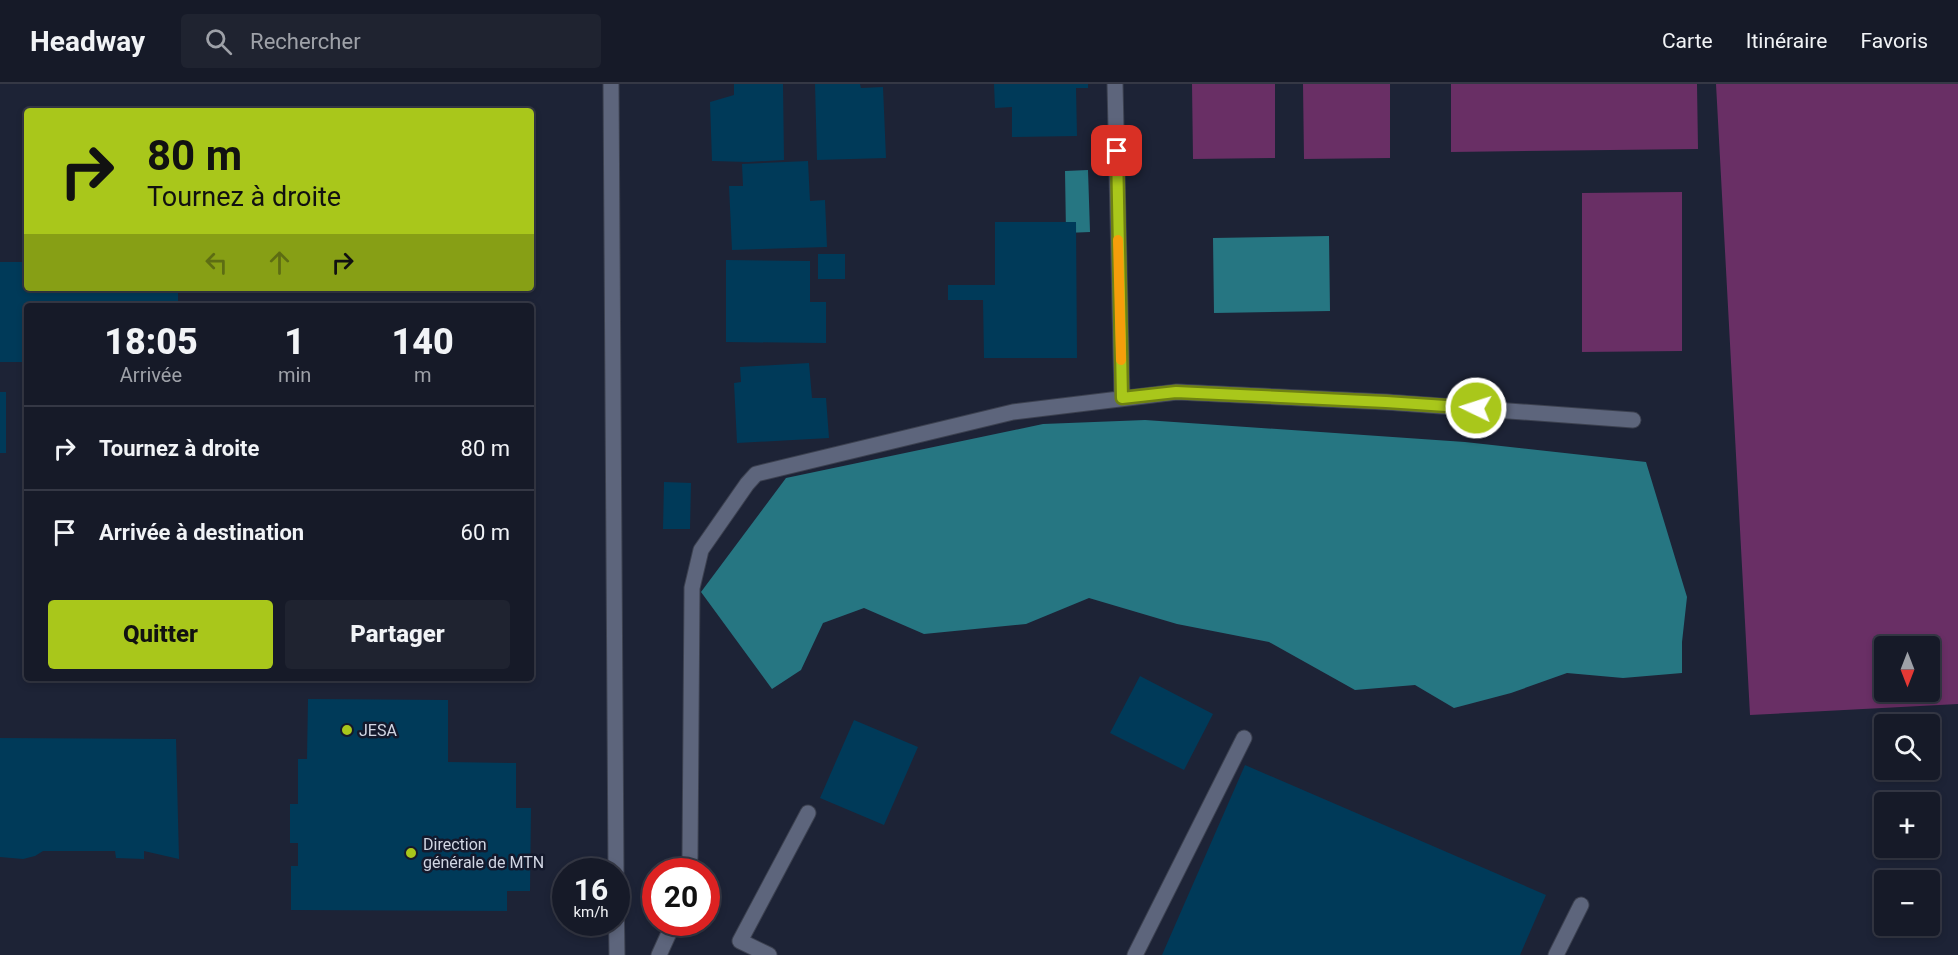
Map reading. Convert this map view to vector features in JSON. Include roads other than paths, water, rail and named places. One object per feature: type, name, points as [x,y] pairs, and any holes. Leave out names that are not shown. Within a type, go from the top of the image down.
[{"type":"street","points":[[611,84],[616,858]]},
{"type":"street","points":[[1115,84],[1122,398]]},
{"type":"street","points":[[690,858],[692,588],[701,550],[756,474],[1013,412],[1122,398],[1188,393],[1386,402],[1633,420]]},
{"type":"street","points":[[1135,955],[1244,738]]},
{"type":"street","points":[[769,955],[740,941],[808,813]]},
{"type":"street","points":[[1556,955],[1581,905]]},
{"type":"street","points":[[617,936],[617,955]]},
{"type":"street","points":[[659,955],[668,936]]},
{"type":"place","name":"JESA","points":[[347,730]]},
{"type":"place","name":"Direction générale de MTN","points":[[411,853]]}]
